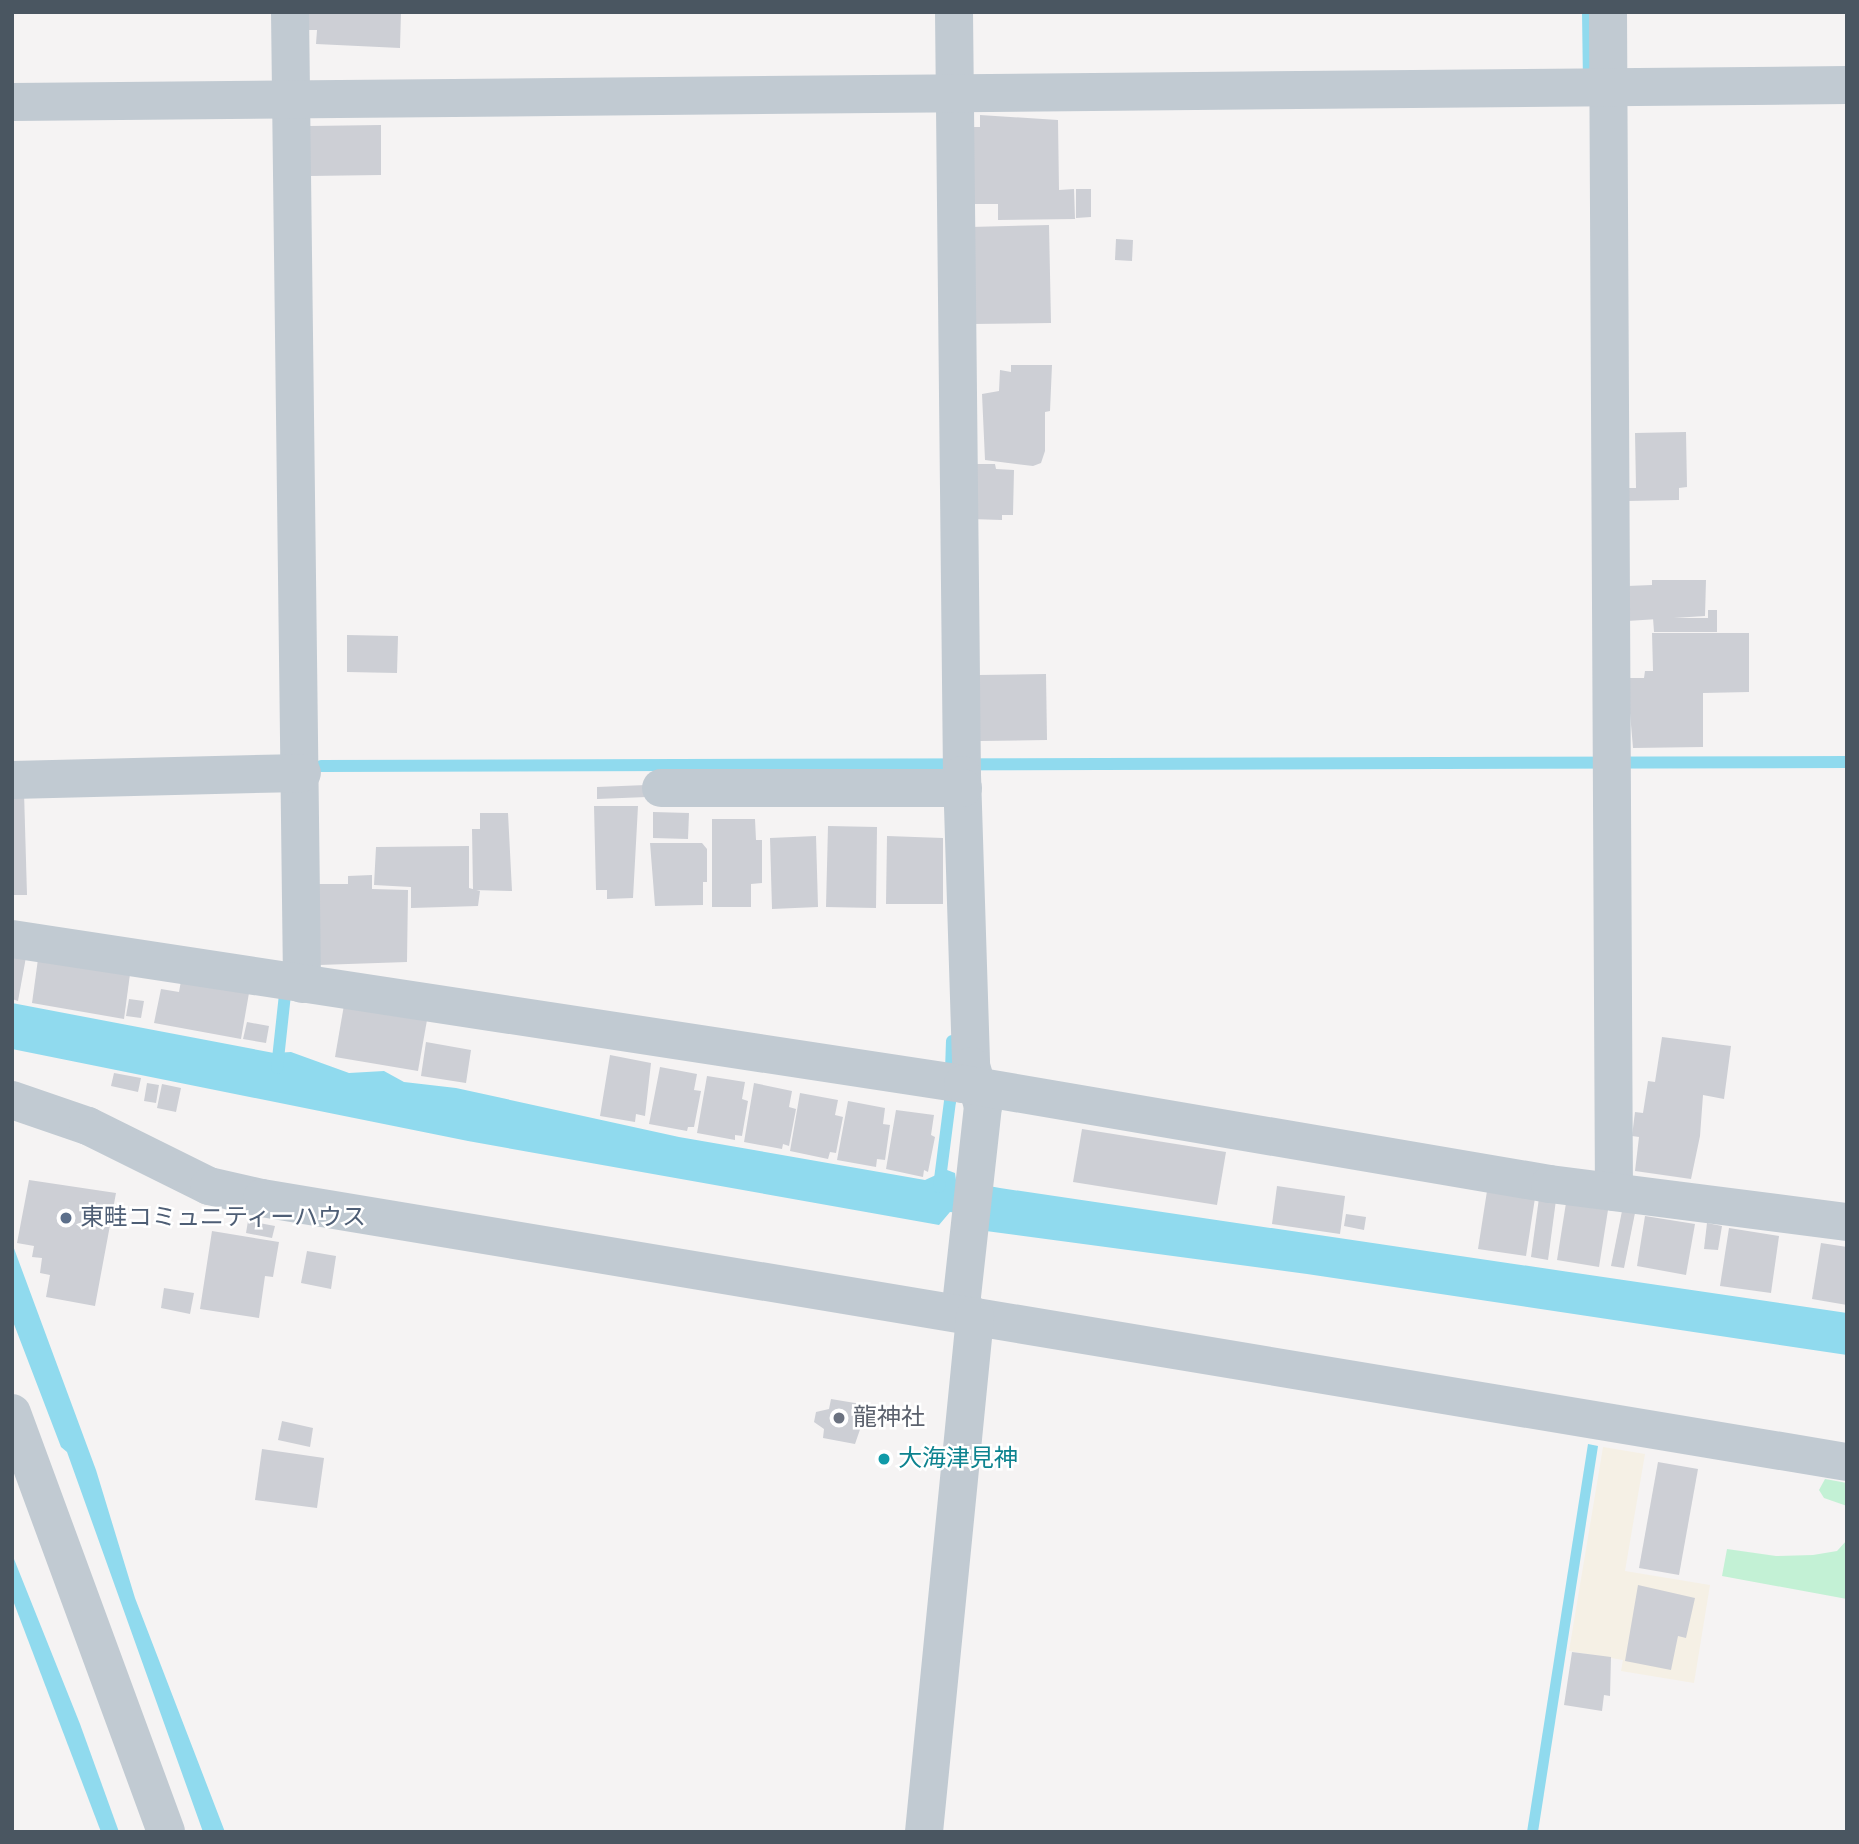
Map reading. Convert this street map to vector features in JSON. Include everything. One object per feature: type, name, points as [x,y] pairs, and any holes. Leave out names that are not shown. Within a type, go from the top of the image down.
[{"type":"street","points":[[290,12],[282,99],[292,773],[290,982]]},
{"type":"street","points":[[954,12],[943,92],[956,778],[971,1066],[960,1083]]},
{"type":"street","points":[[1608,12],[1595,87],[1612,764],[1614,1192]]},
{"type":"street","points":[[12,102],[1847,85]]},
{"type":"street","points":[[12,780],[292,773]]},
{"type":"street","points":[[661,788],[956,778]]},
{"type":"street","points":[[12,939],[960,1083],[1269,1139],[1614,1192],[1847,1222]]},
{"type":"street","points":[[924,1832],[967,1316],[970,1206],[983,1106],[960,1083]]},
{"type":"street","points":[[12,1100],[88,1126],[209,1186],[262,1198],[1847,1462]]},
{"type":"street","points":[[12,1413],[166,1832]]},
{"type":"green space","points":[[1825,1479],[1847,1483],[1847,1506],[1824,1498],[1819,1490]]},
{"type":"green space","points":[[1847,1540],[1847,1599],[1722,1576],[1727,1549],[1776,1556],[1813,1555],[1837,1551]]},
{"type":"sand","points":[[1603,1447],[1645,1454],[1625,1571],[1710,1585],[1694,1683],[1621,1671],[1623,1660],[1569,1651]]},
{"type":"water","points":[[12,1003],[274,1053],[291,1052],[349,1073],[384,1071],[404,1082],[456,1088],[679,1137],[925,1180],[947,1170],[955,1173],[956,1180],[1000,1188],[1847,1313],[1847,1355],[1307,1274],[986,1231],[979,1215],[950,1212],[939,1225],[468,1141],[12,1049]]},
{"type":"water","points":[[12,1243],[96,1470],[135,1598],[225,1832],[203,1832],[67,1452],[61,1447],[12,1319]]},
{"type":"water","points":[[1588,1444],[1598,1446],[1538,1832],[1527,1832]]},
{"type":"water","points":[[12,1554],[80,1724],[119,1832],[101,1832],[12,1598]]},
{"type":"building","points":[[305,12],[401,12],[400,48],[316,44],[317,30],[304,30]]},
{"type":"building","points":[[980,115],[1058,120],[1059,190],[1074,189],[1075,219],[998,220],[998,204],[971,204],[968,127],[980,127]]},
{"type":"building","points":[[381,125],[381,175],[309,176],[309,126]]},
{"type":"building","points":[[1076,189],[1091,189],[1091,217],[1076,218]]},
{"type":"building","points":[[1049,225],[1051,323],[971,324],[970,227]]},
{"type":"building","points":[[1116,239],[1133,240],[1132,261],[1115,260]]},
{"type":"building","points":[[1011,365],[1052,365],[1050,411],[1045,412],[1045,451],[1041,463],[1033,466],[985,460],[982,394],[999,391],[1000,370],[1011,372]]},
{"type":"building","points":[[1686,432],[1687,487],[1679,488],[1679,500],[1628,501],[1628,488],[1636,488],[1635,433]]},
{"type":"building","points":[[970,464],[995,464],[996,469],[1014,470],[1013,515],[1002,515],[1002,520],[971,519]]},
{"type":"building","points":[[1652,580],[1706,580],[1705,616],[1627,621],[1627,586],[1652,585]]},
{"type":"building","points":[[1708,610],[1717,610],[1717,632],[1654,632],[1653,618],[1708,618]]},
{"type":"building","points":[[1652,633],[1749,633],[1749,692],[1703,693],[1703,747],[1633,748],[1627,678],[1644,678],[1645,671],[1653,671]]},
{"type":"building","points":[[347,635],[398,636],[397,673],[347,672]]},
{"type":"building","points":[[1046,674],[1047,740],[979,741],[978,675]]},
{"type":"building","points":[[646,785],[647,797],[597,799],[597,787]]},
{"type":"building","points":[[12,792],[24,792],[27,895],[12,895]]},
{"type":"building","points":[[594,806],[638,806],[633,898],[607,899],[607,890],[596,890]]},
{"type":"building","points":[[653,812],[689,813],[688,839],[653,838]]},
{"type":"building","points":[[480,813],[508,813],[512,891],[473,890],[472,829],[480,829]]},
{"type":"building","points":[[712,819],[755,819],[756,840],[762,840],[762,883],[751,884],[751,907],[712,907]]},
{"type":"building","points":[[828,826],[877,827],[876,908],[826,907]]},
{"type":"building","points":[[816,836],[818,907],[772,909],[770,838]]},
{"type":"building","points":[[887,836],[943,838],[943,904],[886,904]]},
{"type":"building","points":[[650,843],[702,843],[707,849],[707,882],[703,882],[703,905],[655,906]]},
{"type":"building","points":[[469,846],[469,888],[480,891],[478,906],[411,908],[411,887],[374,885],[376,847]]},
{"type":"building","points":[[372,875],[372,889],[408,890],[407,962],[319,965],[319,884],[348,884],[348,876]]},
{"type":"building","points":[[12,955],[26,957],[18,1001],[12,999]]},
{"type":"building","points":[[38,959],[130,974],[124,1019],[32,1003]]},
{"type":"building","points":[[181,981],[249,993],[241,1039],[154,1023],[161,989],[179,992]]},
{"type":"building","points":[[129,999],[144,1001],[141,1018],[126,1016]]},
{"type":"building","points":[[344,1005],[427,1020],[418,1071],[335,1057]]},
{"type":"building","points":[[247,1022],[269,1026],[266,1043],[243,1039]]},
{"type":"building","points":[[1662,1037],[1731,1046],[1724,1099],[1703,1095],[1700,1136],[1691,1179],[1635,1171],[1639,1137],[1632,1136],[1635,1112],[1643,1113],[1648,1081],[1655,1082]]},
{"type":"building","points":[[426,1042],[471,1050],[466,1083],[421,1076]]},
{"type":"building","points":[[610,1055],[651,1063],[645,1116],[636,1114],[635,1122],[600,1116]]},
{"type":"building","points":[[660,1067],[697,1074],[694,1090],[701,1091],[694,1127],[688,1127],[687,1131],[649,1124]]},
{"type":"building","points":[[114,1073],[141,1078],[138,1092],[111,1086]]},
{"type":"building","points":[[707,1076],[745,1082],[742,1099],[748,1101],[742,1136],[735,1135],[735,1140],[697,1133]]},
{"type":"building","points":[[147,1083],[159,1085],[156,1103],[144,1101]]},
{"type":"building","points":[[754,1083],[792,1091],[789,1107],[796,1109],[789,1146],[783,1144],[782,1149],[744,1142]]},
{"type":"building","points":[[162,1084],[181,1088],[176,1112],[157,1108]]},
{"type":"building","points":[[800,1093],[838,1100],[835,1115],[843,1117],[836,1153],[830,1152],[828,1159],[790,1151]]},
{"type":"building","points":[[848,1101],[885,1108],[883,1124],[890,1125],[885,1160],[877,1159],[876,1167],[837,1160]]},
{"type":"building","points":[[896,1110],[934,1115],[931,1135],[935,1137],[928,1172],[924,1170],[923,1177],[886,1169]]},
{"type":"building","points":[[1082,1129],[1226,1152],[1217,1205],[1073,1182]]},
{"type":"building","name":"東畦コミュニティーハウス","points":[[29,1180],[116,1193],[95,1306],[46,1297],[50,1275],[40,1273],[42,1258],[32,1257],[34,1246],[17,1243]]},
{"type":"building","points":[[1277,1186],[1345,1196],[1340,1234],[1272,1224]]},
{"type":"building","points":[[1487,1191],[1535,1198],[1526,1256],[1478,1249]]},
{"type":"building","points":[[1539,1198],[1556,1200],[1548,1260],[1531,1257]]},
{"type":"building","points":[[1566,1203],[1608,1210],[1599,1267],[1557,1260]]},
{"type":"building","points":[[1622,1211],[1635,1213],[1624,1268],[1611,1266]]},
{"type":"building","points":[[1346,1214],[1366,1217],[1364,1230],[1344,1226]]},
{"type":"building","points":[[1645,1216],[1695,1224],[1686,1275],[1637,1266]]},
{"type":"building","points":[[248,1221],[275,1226],[272,1238],[246,1233]]},
{"type":"building","points":[[1707,1223],[1722,1226],[1718,1250],[1704,1249]]},
{"type":"building","points":[[1729,1228],[1779,1236],[1771,1293],[1720,1286]]},
{"type":"building","points":[[212,1231],[279,1242],[273,1277],[265,1276],[259,1318],[200,1309]]},
{"type":"building","points":[[1821,1243],[1847,1247],[1847,1305],[1812,1299]]},
{"type":"building","points":[[307,1251],[336,1256],[331,1289],[301,1283]]},
{"type":"building","points":[[164,1288],[194,1293],[190,1314],[161,1308]]},
{"type":"building","name":"龍神社","points":[[831,1399],[861,1404],[860,1414],[865,1415],[855,1444],[823,1438],[824,1429],[814,1422],[816,1412],[829,1409]]},
{"type":"building","points":[[282,1421],[313,1428],[310,1447],[278,1440]]},
{"type":"building","points":[[262,1449],[324,1458],[317,1508],[255,1500]]},
{"type":"building","points":[[1658,1462],[1698,1469],[1679,1575],[1639,1568]]},
{"type":"building","points":[[1638,1585],[1695,1598],[1686,1638],[1678,1636],[1671,1670],[1625,1661]]},
{"type":"building","points":[[1572,1652],[1611,1657],[1610,1696],[1604,1695],[1602,1711],[1564,1705]]},
{"type":"waterway","points":[[1588,12],[1589,82]]},
{"type":"waterway","points":[[321,766],[1847,762]]},
{"type":"waterway","points":[[277,1068],[286,985]]},
{"type":"waterway","points":[[939,1187],[950,1101],[952,1041]]},
{"type":"place","name":"東畦コミュニティーハウス","points":[[66,1218]]},
{"type":"place","name":"龍神社","points":[[839,1418]]},
{"type":"place","name":"大海津見神","points":[[884,1459]]}]
